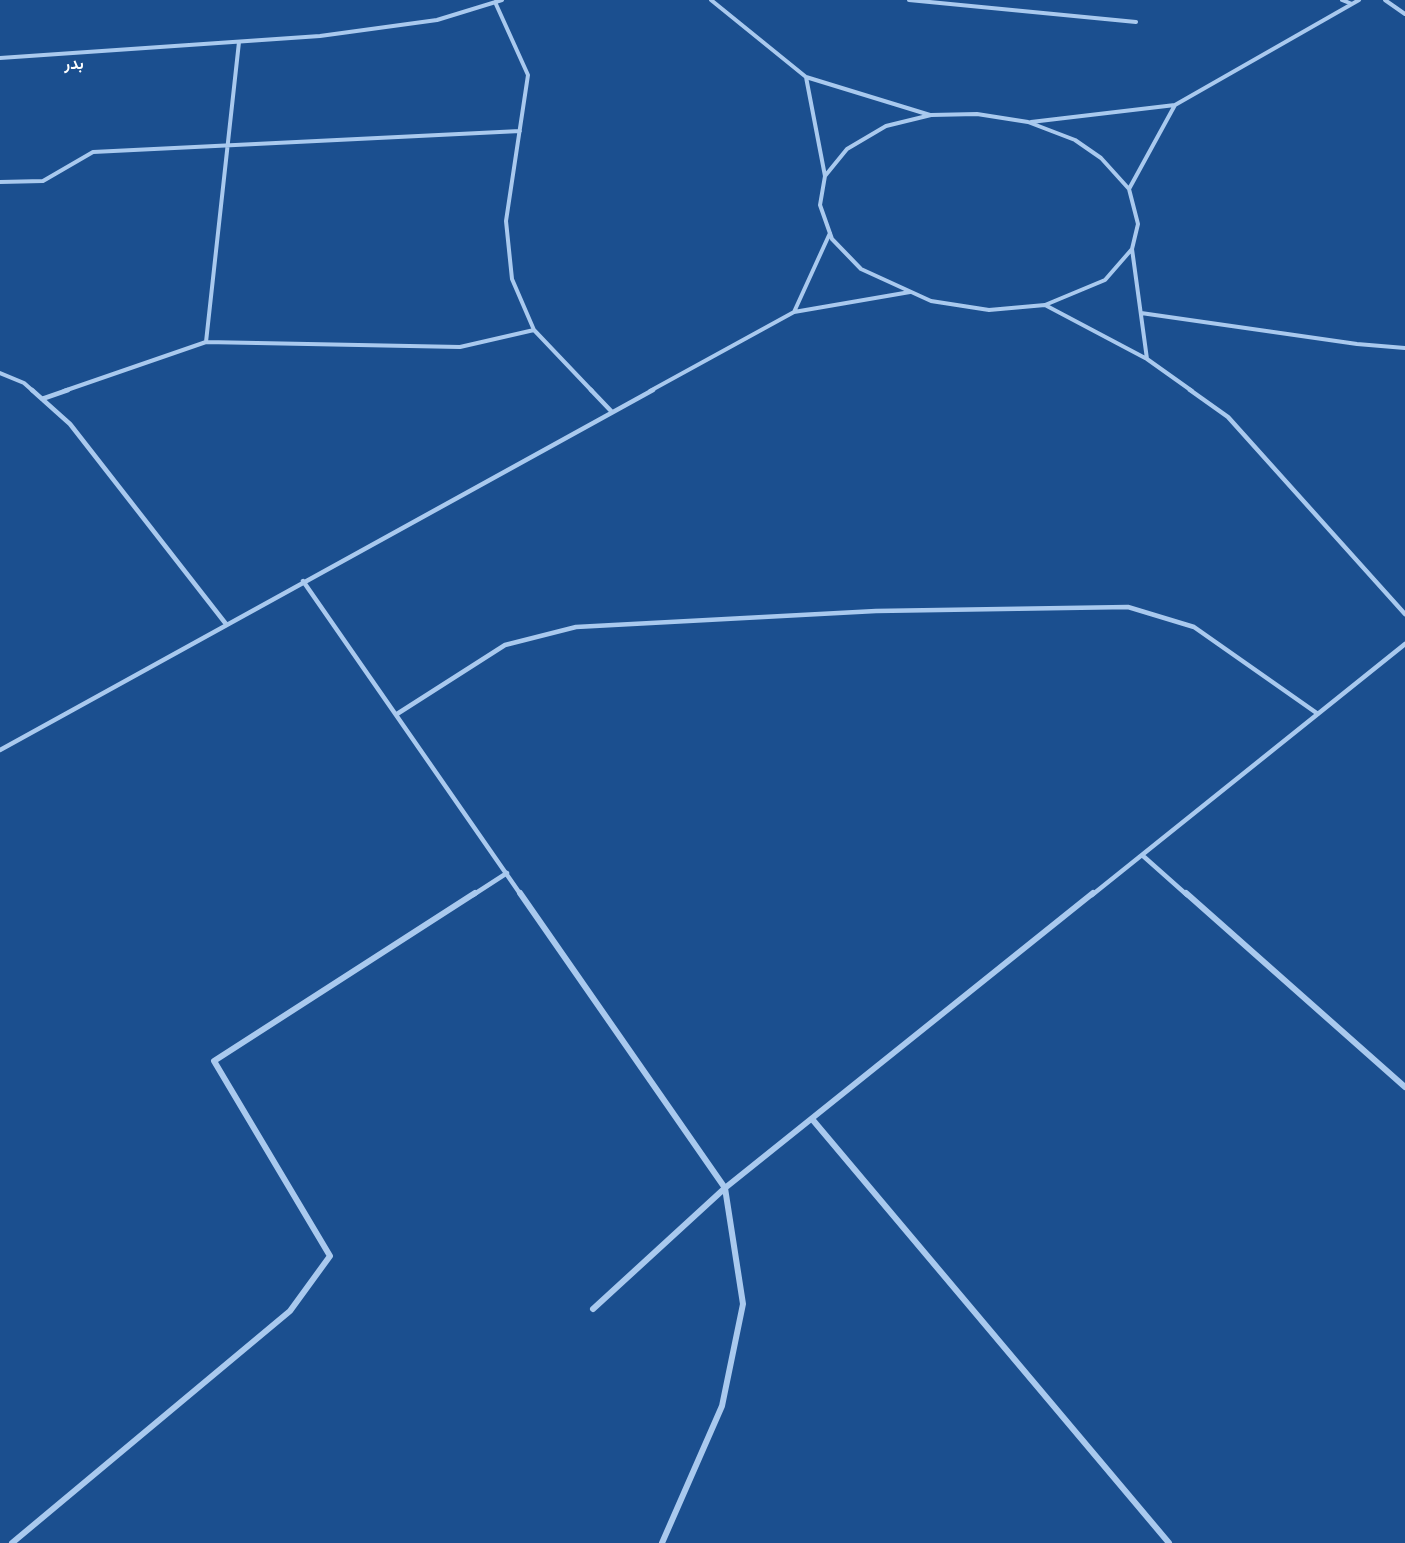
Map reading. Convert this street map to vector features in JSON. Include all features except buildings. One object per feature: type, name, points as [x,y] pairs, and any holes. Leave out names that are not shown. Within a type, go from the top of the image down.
[{"type":"street","points":[[0,58],[320,36],[437,20],[502,0]]},
{"type":"street","points":[[711,0],[806,77],[931,115]]},
{"type":"street","points":[[909,0],[1136,22]]},
{"type":"street","points":[[1342,0],[1352,4]]},
{"type":"street","points":[[1028,122],[1175,105],[1359,0]]},
{"type":"street","points":[[1385,0],[1405,14]]},
{"type":"street","points":[[495,2],[528,76],[506,221],[512,279],[534,330],[612,412]]},
{"type":"street","points":[[206,342],[239,42]]},
{"type":"street","points":[[806,77],[825,176],[820,205],[832,238],[862,269],[931,301],[989,310],[1045,305],[1105,280],[1132,249]]},
{"type":"street","points":[[1128,189],[1175,105]]},
{"type":"street","points":[[825,176],[847,149],[854,144],[886,126],[931,115],[976,114],[1028,122],[1074,140],[1101,158],[1128,189],[1138,224],[1132,249],[1147,359]]},
{"type":"street","points":[[0,182],[43,180],[93,152],[520,131]]},
{"type":"street","points":[[794,312],[830,233]]},
{"type":"street","points":[[0,750],[302,581],[794,312],[910,292]]},
{"type":"street","points":[[1045,305],[1147,359],[1228,417],[1405,614]]},
{"type":"street","points":[[1141,313],[1357,344],[1405,348]]},
{"type":"street","points":[[42,399],[206,342],[460,347],[534,330]]},
{"type":"street","points":[[0,373],[24,383],[70,424],[226,624]]},
{"type":"street","points":[[302,581],[397,714],[725,1188],[743,1304],[722,1406],[662,1543]]},
{"type":"street","points":[[397,714],[505,645],[576,627],[876,611],[1128,607],[1194,627],[1318,714]]},
{"type":"street","points":[[593,1308],[725,1188],[1405,644]]},
{"type":"street","points":[[1142,855],[1405,1087]]},
{"type":"street","points":[[12,1543],[290,1311],[330,1256],[214,1061],[506,873]]},
{"type":"street","points":[[812,1119],[1169,1543]]},
{"type":"district","name":"بدر","points":[[74,65]]}]
